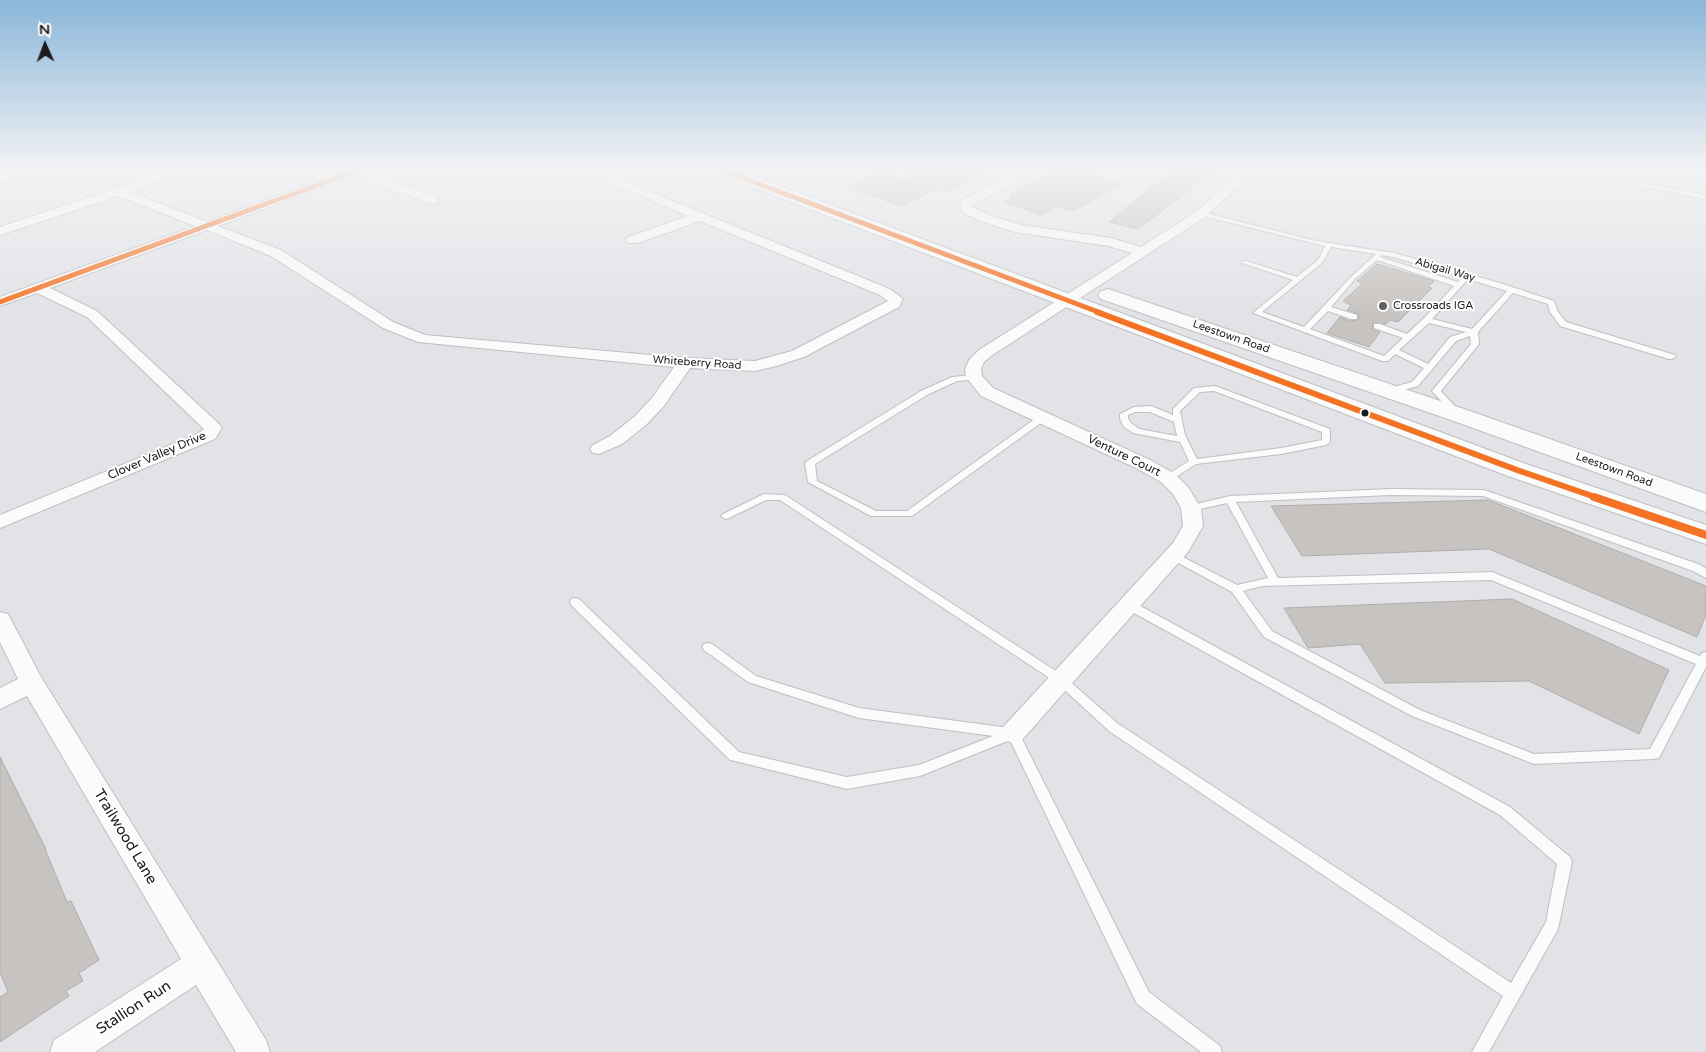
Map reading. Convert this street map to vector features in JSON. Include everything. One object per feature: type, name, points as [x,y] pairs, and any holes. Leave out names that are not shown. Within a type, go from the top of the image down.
[{"type":"main road","name":"Leestown Road","points":[[853,219],[1516,470],[1706,536]]},
{"type":"main road","name":"Leestown Road","points":[[898,219],[1088,288],[1459,415],[1706,503]]},
{"type":"street","points":[[0,230],[34,219]]},
{"type":"street","name":"Whiteberry Road","points":[[188,219],[276,253],[388,324],[416,337],[686,363],[755,366],[783,360],[894,304],[896,299],[884,292],[707,219]]},
{"type":"street","points":[[0,302],[224,219]]},
{"type":"street","points":[[633,240],[690,219]]},
{"type":"street","points":[[986,219],[1020,229],[1111,242],[1143,252]]},
{"type":"street","points":[[974,377],[973,368],[977,360],[985,353],[1194,219]]},
{"type":"street","name":"Clover Valley Drive","points":[[0,522],[204,438],[212,432],[213,428],[92,314],[38,288]]},
{"type":"street","points":[[598,449],[616,440],[646,415],[658,402],[686,363]]},
{"type":"street","name":"Venture Court","points":[[974,377],[987,392],[1143,464],[1168,478],[1181,490],[1191,508]]},
{"type":"street","points":[[1013,733],[1182,547],[1193,526],[1191,508]]},
{"type":"street","name":"Trailwood Lane","points":[[0,620],[32,683],[254,1052]]},
{"type":"street","points":[[0,699],[32,683]]},
{"type":"street","name":"Stallion Run","points":[[66,1052],[201,964]]},
{"type":"lane","name":"Abigail Way","points":[[1223,219],[1378,256],[1394,255],[1467,276],[1551,303],[1554,312],[1563,324],[1672,357]]},
{"type":"lane","points":[[1329,245],[1321,261],[1257,313],[1349,343],[1385,359],[1427,320],[1467,276]]},
{"type":"lane","points":[[1305,330],[1353,278],[1378,256],[1460,285]]},
{"type":"lane","points":[[1244,262],[1299,280]]},
{"type":"lane","points":[[1389,391],[1415,384],[1453,339],[1474,332],[1511,290]]},
{"type":"lane","points":[[1326,308],[1354,317]]},
{"type":"lane","points":[[1427,320],[1474,332]]},
{"type":"lane","points":[[1377,326],[1408,337]]},
{"type":"lane","points":[[1459,415],[1436,391],[1475,344],[1474,332]]},
{"type":"lane","points":[[1394,351],[1429,367]]},
{"type":"lane","points":[[974,377],[954,378],[924,392],[810,464],[813,482],[874,514],[909,514],[1042,418]]},
{"type":"lane","points":[[1168,478],[1194,462],[1281,451],[1326,442],[1327,431],[1215,388],[1197,390],[1176,411],[1183,440],[1194,462]]},
{"type":"lane","points":[[1178,421],[1151,409],[1134,410],[1124,414],[1127,425],[1136,431],[1183,440]]},
{"type":"lane","points":[[1191,508],[1230,499],[1390,492],[1484,493],[1697,568],[1706,574]]},
{"type":"lane","points":[[726,516],[764,497],[782,498],[1061,680],[1113,727],[1513,994]]},
{"type":"lane","points":[[1230,499],[1275,582]]},
{"type":"lane","points":[[1173,556],[1236,589],[1268,634],[1416,714],[1534,759],[1654,754],[1704,659],[1492,576],[1262,582],[1236,589]]},
{"type":"lane","points":[[575,602],[735,756],[847,783],[920,770],[1013,733]]},
{"type":"lane","points":[[1129,604],[1505,811],[1565,862],[1553,924],[1480,1052]]},
{"type":"lane","points":[[708,646],[752,679],[859,713],[1013,733]]},
{"type":"lane","points":[[1013,733],[1143,998],[1214,1052]]},
{"type":"building","points":[[1113,219],[1151,219],[1138,229],[1109,222]]},
{"type":"building","name":"Crossroads IGA","points":[[1377,264],[1434,281],[1428,287],[1432,288],[1398,322],[1390,320],[1386,324],[1373,323],[1372,329],[1380,332],[1369,347],[1327,333],[1340,317],[1350,321],[1358,320],[1359,314],[1347,310],[1351,305],[1343,301],[1363,283],[1357,281]]},
{"type":"building","points":[[1488,500],[1706,586],[1706,615],[1697,637],[1489,549],[1302,556],[1271,506]]},
{"type":"building","points":[[1512,599],[1669,670],[1639,734],[1529,681],[1385,683],[1360,644],[1308,648],[1284,608]]},
{"type":"building","points":[[0,757],[46,849],[67,902],[71,901],[99,960],[79,973],[83,981],[66,991],[69,996],[0,1042],[0,997],[8,992],[0,972]]},
{"type":"transit line","points":[[0,302],[225,219]]},
{"type":"transit line","points":[[852,219],[1517,470],[1706,535]]},
{"type":"place","name":"Crossroads IGA","points":[[1383,306]]}]
